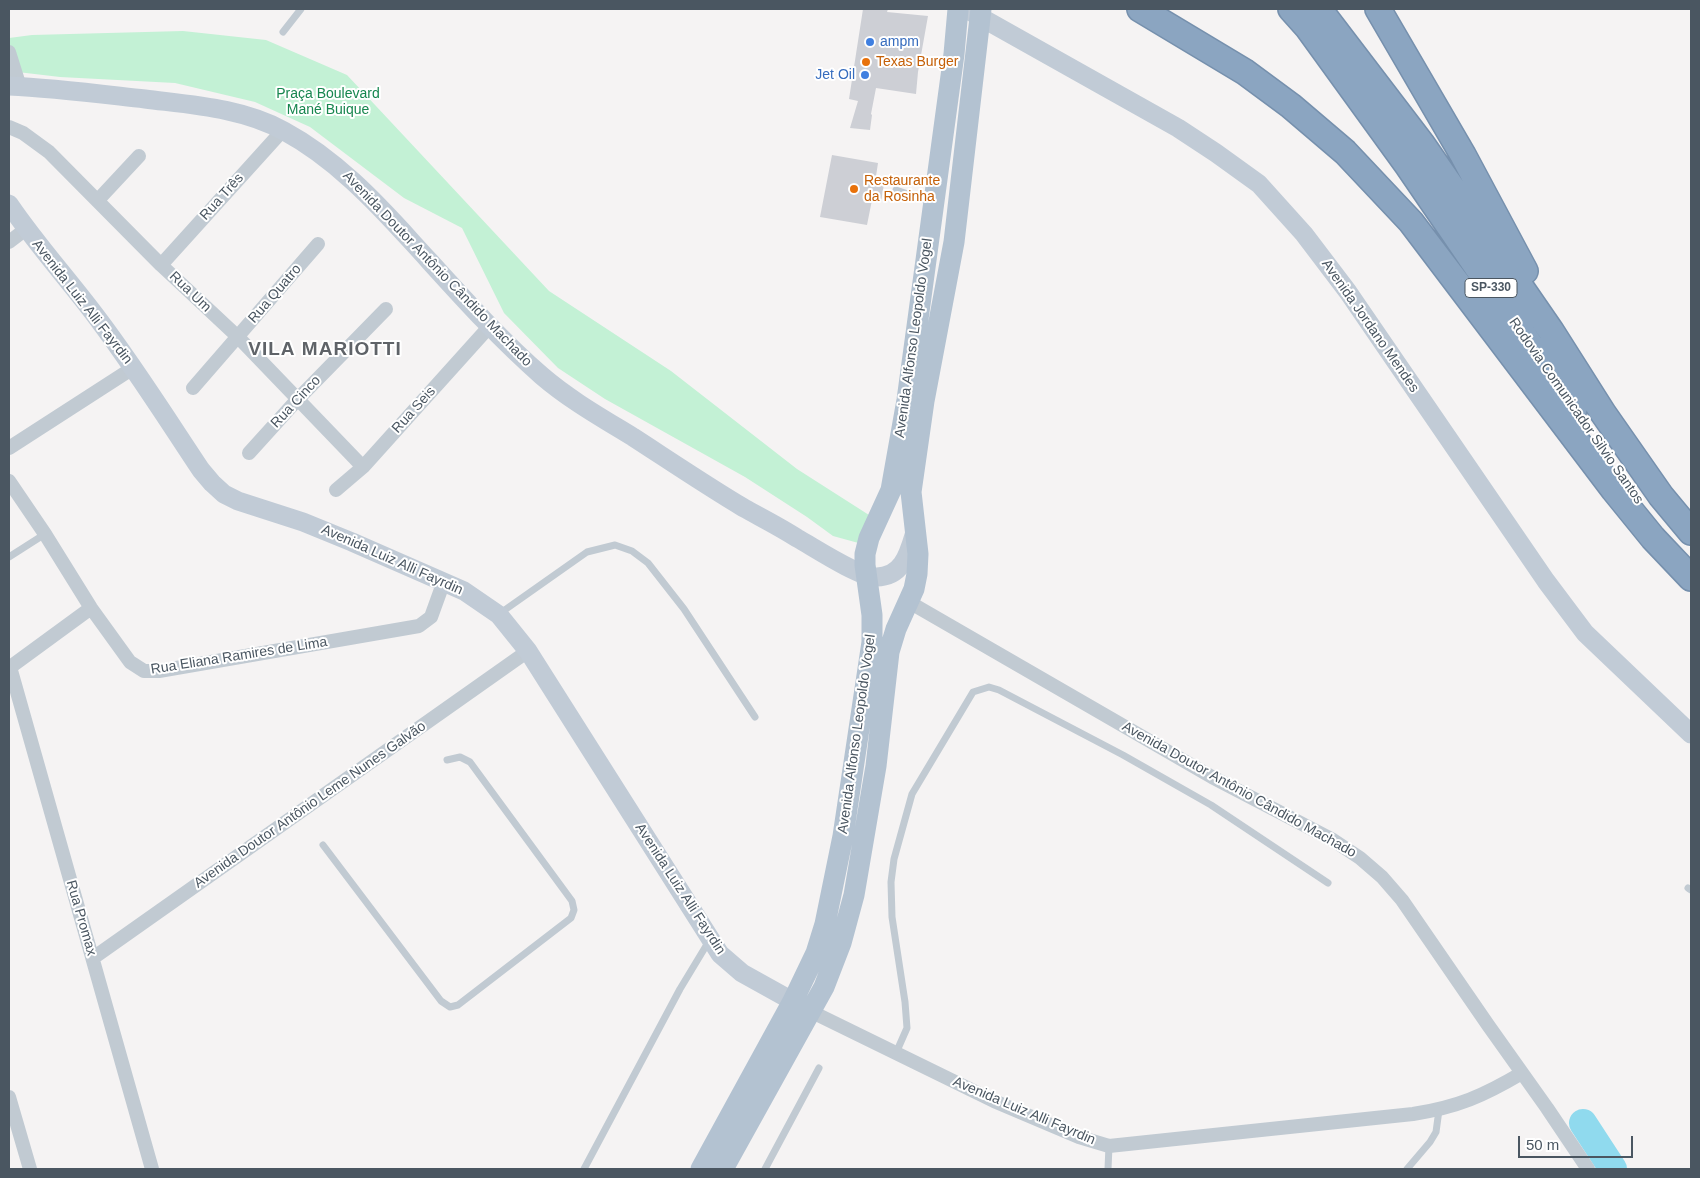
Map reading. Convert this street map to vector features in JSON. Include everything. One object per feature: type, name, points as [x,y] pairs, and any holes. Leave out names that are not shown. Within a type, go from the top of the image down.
[{"type":"highway","points":[[1140,9],[1245,72],[1291,106],[1345,152],[1411,222],[1614,490],[1653,538],[1691,578]]},
{"type":"highway","points":[[1167,9],[1214,42],[1245,72]]},
{"type":"highway","name":"Rodovia Comunicador Silvio Santos","points":[[1291,9],[1308,28],[1408,166],[1628,488],[1691,567]]},
{"type":"highway","name":"Rodovia Comunicador Silvio Santos","points":[[1319,9],[1422,144],[1551,331],[1603,413],[1661,496],[1691,532]]},
{"type":"highway","points":[[1378,9],[1507,234],[1536,292],[1551,331]]},
{"type":"main road","name":"Avenida Alfonso Leopoldo Vogel","points":[[723,1169],[802,1006],[827,915],[843,836],[872,642],[872,615],[865,554],[868,538],[891,490],[907,400],[954,54],[958,9]]},
{"type":"main road","name":"Avenida Alfonso Leopoldo Vogel","points":[[701,1169],[802,1006],[824,987],[841,943],[854,895],[876,766],[889,652],[896,629],[914,589],[917,574],[918,554],[912,492],[924,401],[954,242],[976,12]]},
{"type":"street","name":"Avenida Jordano Mendes","points":[[976,12],[1178,128],[1259,184],[1304,234],[1348,292],[1546,581],[1585,633],[1691,734]]},
{"type":"street","points":[[9,52],[14,86]]},
{"type":"street","name":"Avenida Doutor Antônio Cândido Machado","points":[[14,86],[86,92],[188,105],[248,116],[283,130],[313,148],[364,191],[489,327],[544,377],[577,402],[745,508],[867,575],[876,577],[890,575],[902,566],[915,531]]},
{"type":"street","name":"Rua Um","points":[[9,127],[23,133],[49,152],[161,264],[238,337],[363,466]]},
{"type":"street","name":"Rua Três","points":[[161,264],[283,130]]},
{"type":"street","points":[[98,200],[139,156]]},
{"type":"street","name":"Avenida Luiz Alli Fayrdin","points":[[9,204],[26,230],[98,318],[201,470],[224,494],[238,501],[303,522],[444,581],[464,591],[499,615],[528,651],[720,954],[742,973],[802,1006],[994,1101],[1079,1137],[1109,1146],[1439,1110],[1472,1100],[1496,1089],[1522,1073]]},
{"type":"street","points":[[9,242],[26,230]]},
{"type":"street","name":"Rua Quatro","points":[[193,388],[318,244]]},
{"type":"street","name":"Rua Cinco","points":[[249,453],[297,400],[386,309]]},
{"type":"street","name":"Rua Seis","points":[[336,490],[363,466],[489,327]]},
{"type":"street","points":[[9,448],[133,368]]},
{"type":"street","name":"Rua Eliana Ramires de Lima","points":[[9,482],[45,534],[91,608],[130,662],[144,671],[159,671],[419,626],[431,617],[444,581]]},
{"type":"street","name":"Avenida Doutor Antônio Cândido Machado","points":[[909,602],[1212,777],[1333,840],[1360,858],[1382,876],[1402,900],[1522,1073]]},
{"type":"street","points":[[10,667],[91,608]]},
{"type":"street","name":"Avenida Doutor Antônio Leme Nunes Galvão","points":[[93,958],[528,651]]},
{"type":"street","name":"Rua Promax","points":[[10,667],[152,1169]]},
{"type":"street","points":[[1522,1073],[1588,1169]]},
{"type":"street","points":[[9,1097],[30,1169]]},
{"type":"lane","points":[[283,32],[301,9]]},
{"type":"lane","points":[[896,190],[934,203]]},
{"type":"lane","points":[[9,557],[45,534]]},
{"type":"lane","points":[[499,615],[588,552],[615,545],[632,551],[648,563],[684,609],[754,717]]},
{"type":"lane","points":[[896,1053],[907,1028],[892,917],[891,882],[894,859],[912,794],[973,692],[989,687],[999,690],[1123,755],[1211,805],[1328,883]]},
{"type":"lane","points":[[323,845],[441,1001],[450,1007],[458,1005],[571,918],[574,910],[572,901],[470,762],[460,757],[446,760]]},
{"type":"lane","points":[[584,1169],[680,989],[710,939]]},
{"type":"lane","points":[[765,1169],[819,1068]]},
{"type":"lane","points":[[1407,1169],[1436,1132],[1439,1110]]},
{"type":"lane","points":[[1108,1169],[1109,1146]]},
{"type":"green space","name":"Praça Boulevard Mané Buique","points":[[183,31],[266,40],[347,75],[549,291],[671,371],[797,469],[869,515],[862,544],[833,536],[745,477],[605,399],[558,368],[504,313],[462,228],[404,198],[310,127],[255,102],[175,83],[60,77],[9,71],[9,38],[32,35]]},
{"type":"building","points":[[863,9],[888,9],[887,12],[928,16],[916,94],[876,88],[870,130],[850,128],[858,101],[849,99]]},
{"type":"building","name":"Restaurante da Rosinha","points":[[832,155],[878,163],[876,176],[885,178],[881,202],[872,200],[867,225],[820,217]]},
{"type":"waterway","points":[[1583,1123],[1613,1169]]},
{"type":"place","name":"ampm","points":[[870,42]]},
{"type":"place","name":"Texas Burger","points":[[866,62]]},
{"type":"place","name":"Jet Oil","points":[[865,75]]},
{"type":"place","name":"Restaurante da Rosinha","points":[[854,189]]},
{"type":"district","name":"VILA MARIOTTI","points":[[325,350]]}]
